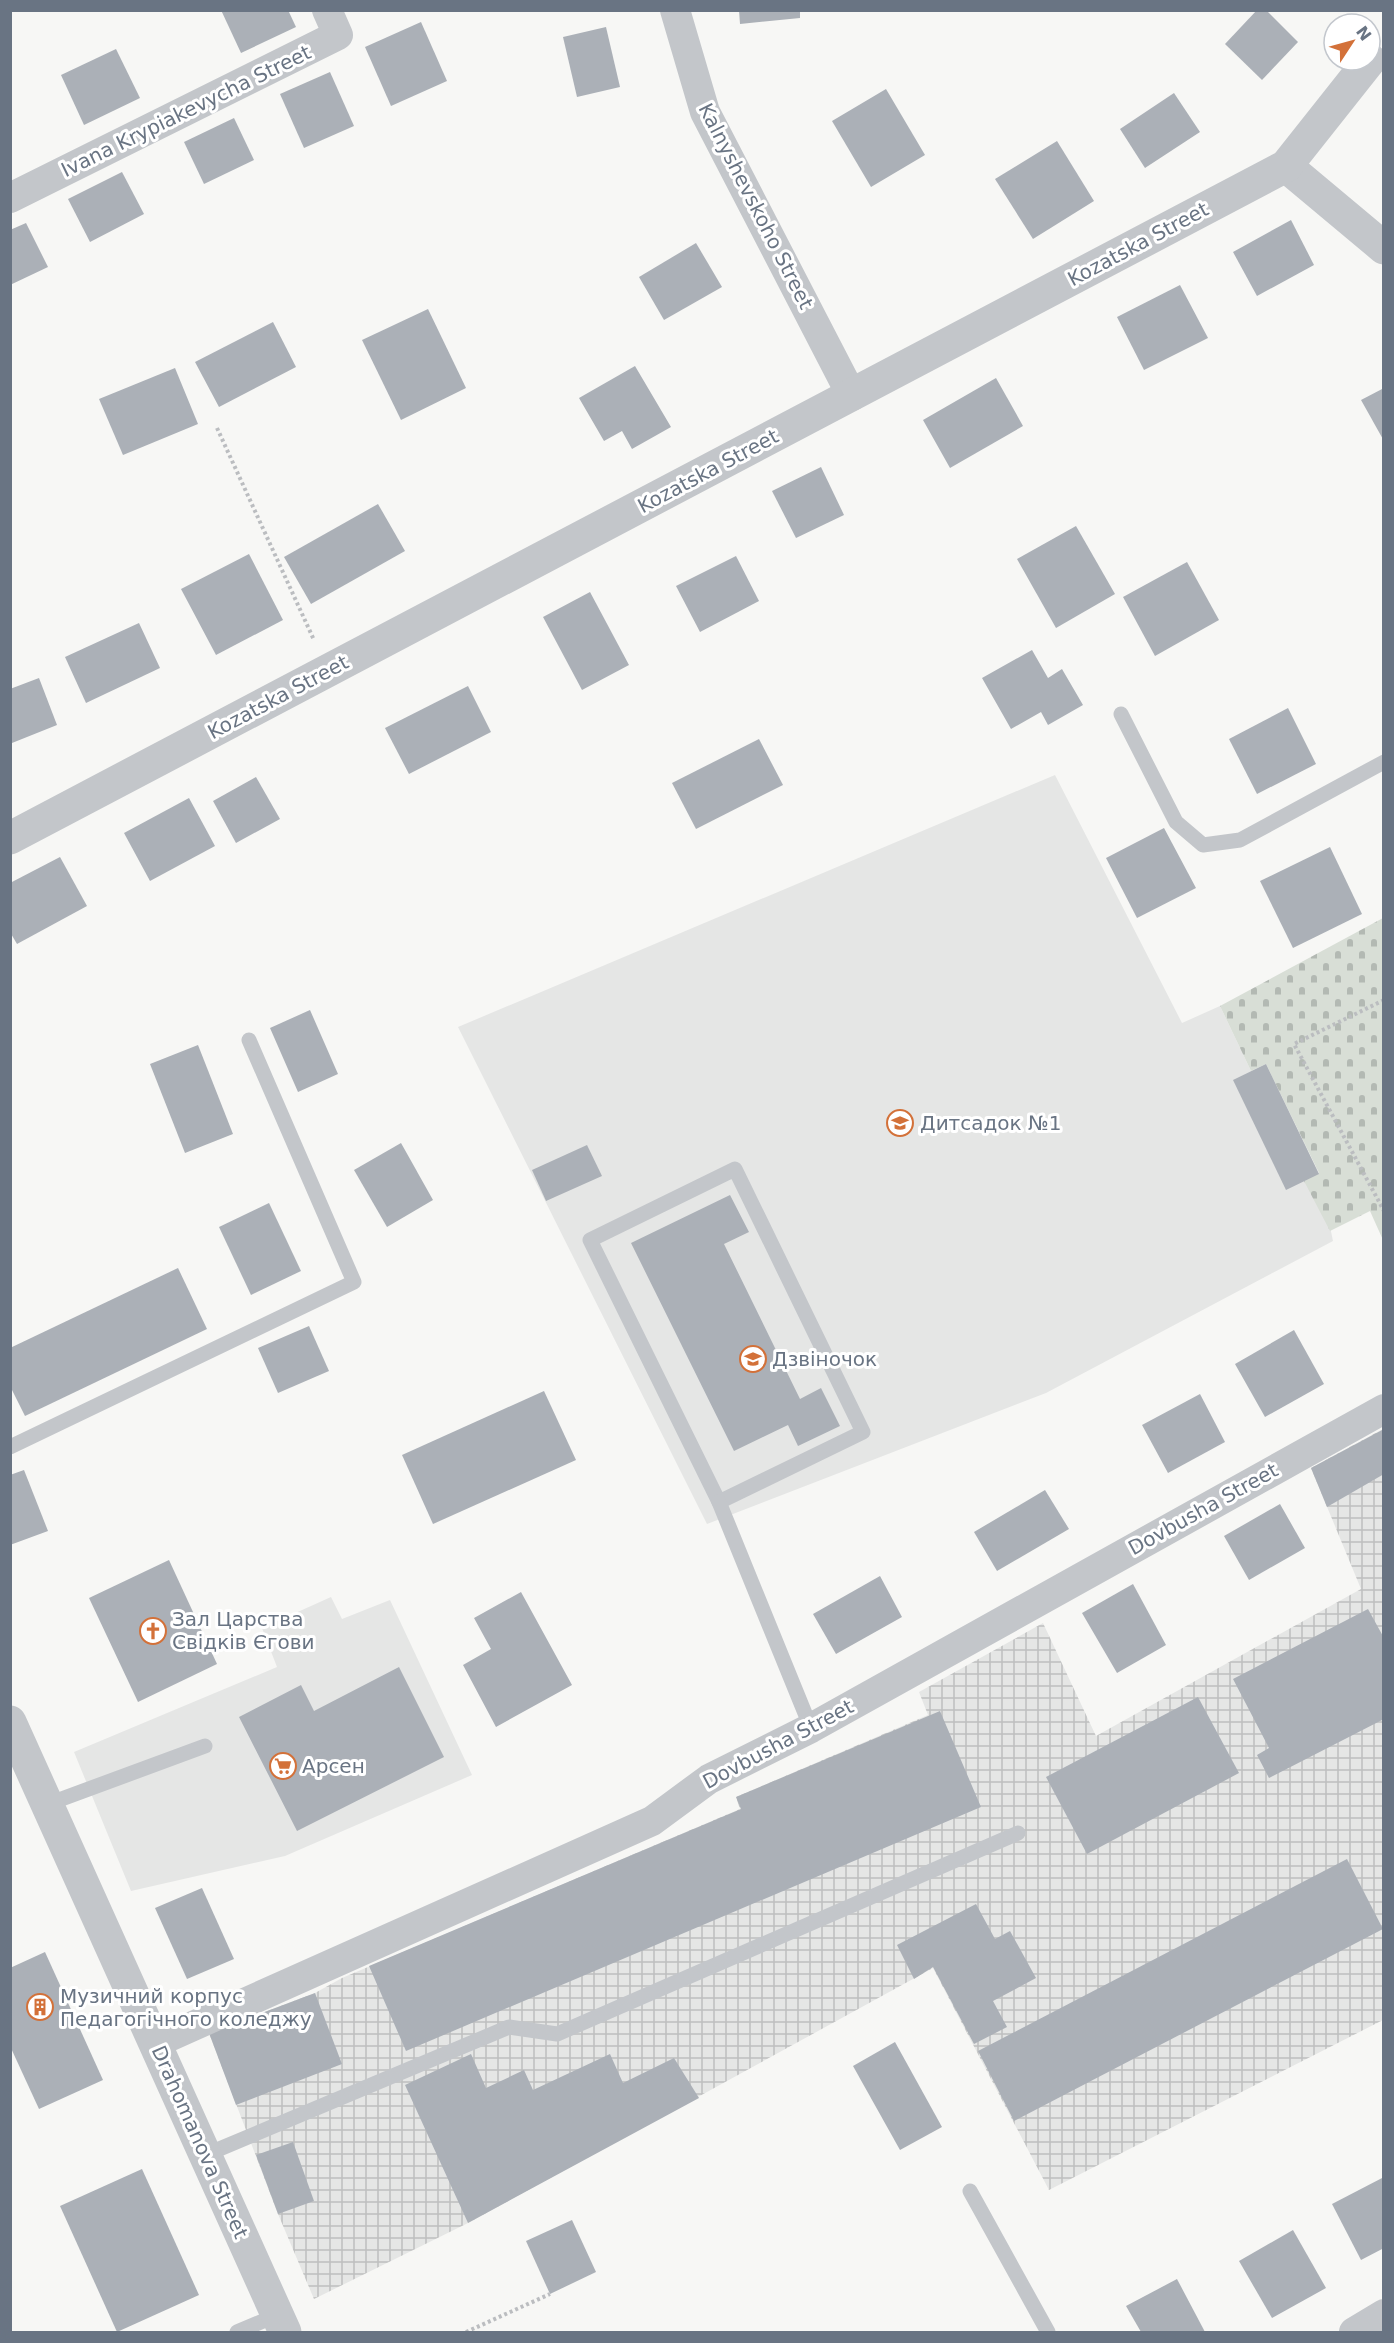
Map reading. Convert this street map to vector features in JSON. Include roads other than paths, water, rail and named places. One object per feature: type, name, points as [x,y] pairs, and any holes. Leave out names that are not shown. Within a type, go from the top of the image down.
[{"type":"street","name":"Ivana Krypiakevycha Street","points":[[10,198],[338,35],[327,10]]},
{"type":"street","name":"Kalnyshevskoho Street","points":[[675,10],[705,112],[852,396]]},
{"type":"street","name":"Kozatska Street","points":[[10,838],[1286,166],[1360,72]]},
{"type":"street","points":[[1286,166],[1383,248]]},
{"type":"street","name":"Dovbusha Street","points":[[155,2043],[652,1821],[709,1779],[811,1728],[1383,1409]]},
{"type":"street","name":"Drahomanova Street","points":[[10,1722],[281,2324]]},
{"type":"street","points":[[1354,2332],[1383,2314]]},
{"type":"lane","points":[[1121,714],[1176,822],[1203,845],[1240,840],[1383,762]]},
{"type":"lane","points":[[10,1447],[354,1282],[249,1040]]},
{"type":"lane","points":[[719,1503],[863,1432],[735,1169],[590,1240],[719,1503],[811,1728]]},
{"type":"lane","points":[[48,1803],[205,1746]]},
{"type":"lane","points":[[205,2155],[509,2028],[557,2034],[1018,1833]]},
{"type":"lane","points":[[970,2191],[1048,2332]]},
{"type":"lane","points":[[237,2332],[281,2324]]},
{"type":"place","name":"Дитсадок №1","points":[[900,1123]]},
{"type":"place","name":"Дзвіночок","points":[[753,1359]]},
{"type":"place","name":"Зал Царства Свідків Єгови","points":[[153,1631]]},
{"type":"place","name":"Арсен","points":[[283,1766]]},
{"type":"place","name":"Музичний корпус Педагогічного коледжу","points":[[40,2007]]}]
